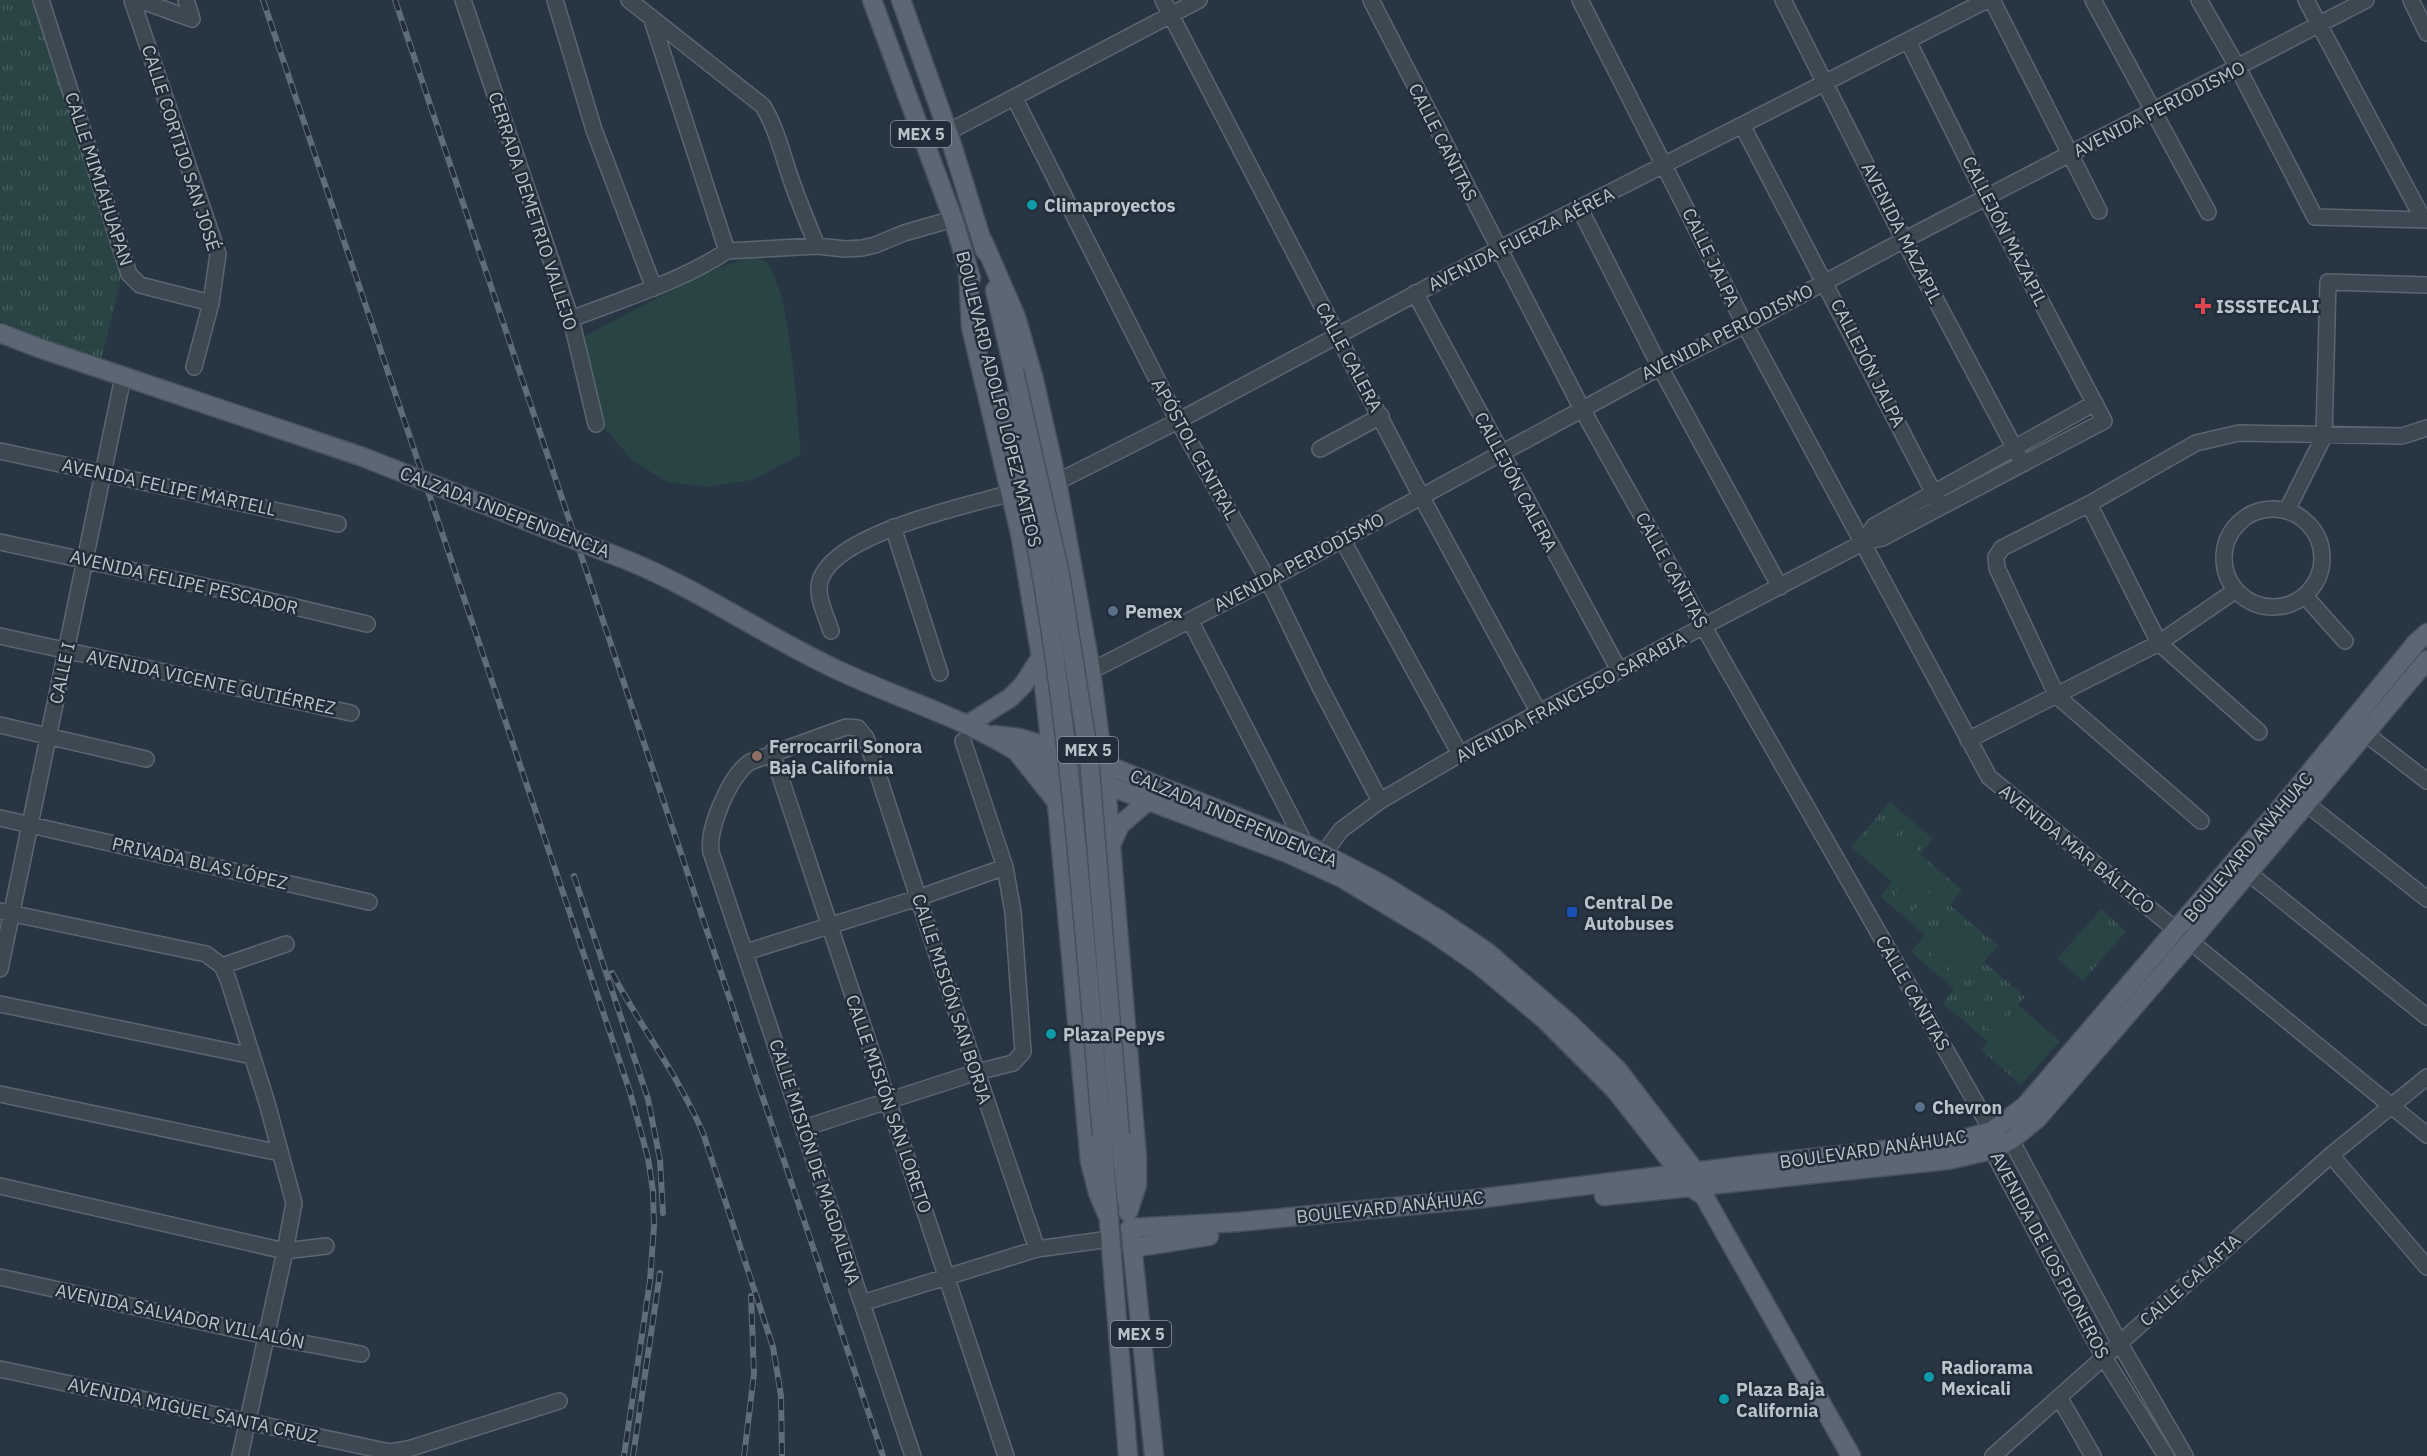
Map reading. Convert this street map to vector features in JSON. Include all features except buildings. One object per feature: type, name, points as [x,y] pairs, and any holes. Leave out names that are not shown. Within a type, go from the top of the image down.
[{"type":"main road","name":"BOULEVARD ADOLFO LÓPEZ MATEOS","points":[[872,0],[953,219],[1030,510],[1052,640],[1111,1135],[1129,1220],[1154,1456]]},
{"type":"main road","name":"BOULEVARD ADOLFO LÓPEZ MATEOS","points":[[901,0],[948,132],[983,241],[1060,574],[1089,757],[1111,1135],[1108,1219],[1128,1456]]},
{"type":"main road","points":[[983,241],[1016,317],[1034,380],[1057,482],[1091,671],[1104,764],[1137,1158],[1137,1185],[1129,1220]]},
{"type":"main road","points":[[968,269],[972,327],[1011,493],[1041,657],[1090,1162],[1108,1219]]},
{"type":"main road","name":"CALZADA INDEPENDENCIA","points":[[0,333],[123,377],[360,456],[647,567],[779,640],[965,733],[1020,738],[1104,764],[1305,844],[1383,885],[1487,952],[1570,1024],[1617,1070],[1696,1183],[1851,1456]]},
{"type":"main road","name":"BOULEVARD ANÁHUAC","points":[[1132,1248],[1192,1238],[1321,1223],[1696,1183],[1948,1160],[1992,1150],[2011,1140],[2037,1119],[2184,936],[2299,798],[2416,643],[2427,633]]},
{"type":"main road","points":[[965,733],[1023,685],[1041,657]]},
{"type":"main road","name":"BOULEVARD ANÁHUAC","points":[[2299,798],[2366,734],[2427,660]]},
{"type":"main road","name":"CALZADA INDEPENDENCIA","points":[[991,735],[1016,751],[1287,853],[1342,878],[1432,932],[1478,964],[1543,1018],[1616,1091],[1696,1183]]},
{"type":"main road","points":[[1101,740],[1144,780]]},
{"type":"main road","points":[[1016,751],[1057,804]]},
{"type":"main road","points":[[1111,846],[1119,825],[1148,801]]},
{"type":"main road","name":"BOULEVARD ANÁHUAC","points":[[1129,1220],[1250,1221],[1476,1199],[1696,1183],[1949,1143],[1992,1131],[2025,1106],[2184,936]]},
{"type":"street","name":"CALLE MIMIAHUAPAN","points":[[41,0],[129,274],[140,285],[211,303]]},
{"type":"street","name":"CALLE CORTIJO SAN JOSÉ","points":[[132,0],[218,254],[211,303],[194,367]]},
{"type":"street","points":[[139,0],[192,19],[186,0]]},
{"type":"street","name":"CERRADA DEMETRIO VALLEJO","points":[[463,0],[571,319],[596,424]]},
{"type":"street","points":[[555,0],[594,130],[654,288]]},
{"type":"street","points":[[629,0],[763,106],[779,140],[792,184],[817,246]]},
{"type":"street","name":"CALLE CALERA","points":[[1162,0],[1421,496],[1539,713]]},
{"type":"street","points":[[948,132],[1199,0]]},
{"type":"street","name":"CALLE CAÑITAS","points":[[1371,0],[1582,409],[1992,1131]]},
{"type":"street","name":"CALLE JALPA","points":[[1580,0],[1745,325],[1864,542]]},
{"type":"street","name":"AVENIDA MAZAPIL","points":[[1783,0],[1904,240],[2023,464]]},
{"type":"street","points":[[1989,0],[2072,154],[2099,211]]},
{"type":"street","name":"AVENIDA FUERZA AÉREA","points":[[1057,482],[1178,421],[1499,249],[1989,0]]},
{"type":"street","points":[[2093,0],[2152,113],[2208,212]]},
{"type":"street","points":[[2199,0],[2238,68],[2315,217],[2425,220]]},
{"type":"street","points":[[2306,0],[2425,220]]},
{"type":"street","name":"AVENIDA PERIODISMO","points":[[1091,671],[1268,580],[1660,367],[1745,325],[2366,0]]},
{"type":"street","points":[[2411,0],[2427,33]]},
{"type":"street","points":[[651,17],[727,251]]},
{"type":"street","name":"CALLEJÓN MAZAPIL","points":[[1908,41],[1986,197],[2104,421]]},
{"type":"street","name":"APÓSTOL CENTRAL","points":[[1014,97],[1178,421],[1268,580],[1320,687],[1380,801]]},
{"type":"street","name":"CALLEJÓN JALPA","points":[[1742,125],[1826,281],[1941,507]]},
{"type":"street","points":[[1580,209],[1660,367],[1780,587]]},
{"type":"street","points":[[571,319],[654,288],[727,251],[817,246],[862,248],[904,232],[953,219]]},
{"type":"street","points":[[2287,510],[2324,436],[2328,282],[2427,285]]},
{"type":"street","name":"CALLEJÓN CALERA","points":[[1415,293],[1619,670]]},
{"type":"street","name":"CALLE I","points":[[0,969],[6,912],[31,824],[123,377]]},
{"type":"street","name":"AVENIDA FRANCISCO SARABIA","points":[[1864,542],[1874,526],[2095,403]]},
{"type":"street","points":[[1320,449],[1381,416]]},
{"type":"street","name":"AVENIDA FRANCISCO SARABIA","points":[[1324,853],[1341,830],[1380,801],[1460,754],[1864,542],[1882,538],[2104,421]]},
{"type":"street","points":[[2201,821],[2057,696],[1997,568],[1996,557],[2002,548],[2089,504],[2196,442],[2239,433],[2402,436],[2427,428]]},
{"type":"street","name":"AVENIDA FELIPE MARTELL","points":[[0,451],[338,524]]},
{"type":"street","points":[[831,631],[820,597],[819,586],[825,571],[860,541],[893,527],[1011,493]]},
{"type":"street","points":[[2089,504],[2159,643],[2259,732]]},
{"type":"street","points":[[2271,508],[2287,510],[2301,517],[2312,527],[2323,556],[2321,571],[2315,585],[2305,596],[2291,604],[2276,607],[2261,606],[2247,600],[2227,577],[2223,561],[2225,546],[2231,531],[2242,519],[2256,511],[2271,508]]},
{"type":"street","points":[[893,527],[940,673]]},
{"type":"street","points":[[1342,539],[1460,754]]},
{"type":"street","name":"AVENIDA FELIPE PESCADOR","points":[[0,542],[367,624]]},
{"type":"street","name":"AVENIDA MAR BÁLTICO","points":[[1864,542],[1989,777],[2427,1135]]},
{"type":"street","points":[[1968,740],[2159,643],[2236,590]]},
{"type":"street","points":[[2305,596],[2345,641]]},
{"type":"street","points":[[1190,620],[1282,795],[1305,844]]},
{"type":"street","name":"AVENIDA VICENTE GUTIÉRREZ","points":[[0,636],[351,713]]},
{"type":"street","points":[[0,725],[146,759]]},
{"type":"street","name":"CALLE MISIÓN DE MAGDALENA","points":[[871,747],[858,728],[846,728],[772,752],[744,766],[714,818],[709,843],[913,1456]]},
{"type":"street","points":[[804,1128],[977,1072],[1013,1063],[1020,1057],[1023,1047],[1013,912],[1005,867],[965,733]]},
{"type":"street","points":[[2366,734],[2427,781]]},
{"type":"street","name":"CALLE MISIÓN SAN BORJA","points":[[871,747],[918,898],[1037,1249]]},
{"type":"street","name":"CALLE MISIÓN SAN LORETO","points":[[772,752],[946,1277],[1002,1455]]},
{"type":"street","points":[[2299,798],[2427,898]]},
{"type":"street","name":"PRIVADA BLAS LÓPEZ","points":[[0,818],[369,902]]},
{"type":"street","points":[[746,952],[918,898],[1005,867]]},
{"type":"street","points":[[2242,867],[2427,1017]]},
{"type":"street","points":[[6,912],[195,951],[206,954],[222,966],[252,1056],[294,1203],[240,1456]]},
{"type":"street","points":[[222,966],[286,944]]},
{"type":"street","points":[[0,1004],[252,1056]]},
{"type":"street","name":"CALLE CALAFIA","points":[[1993,1456],[2331,1155],[2427,1077]]},
{"type":"street","points":[[0,1094],[280,1153]]},
{"type":"street","name":"AVENIDA DE LOS PIONEROS","points":[[2166,1456],[2103,1356],[1992,1150],[1992,1131],[2011,1140],[2119,1342],[2185,1456]]},
{"type":"street","points":[[2331,1155],[2427,1267]]},
{"type":"street","points":[[0,1186],[285,1251],[326,1246]]},
{"type":"street","points":[[862,1303],[1037,1249],[1110,1239]]},
{"type":"street","name":"AVENIDA SALVADOR VILLALÓN","points":[[0,1276],[266,1336],[361,1354]]},
{"type":"street","name":"AVENIDA MIGUEL SANTA CRUZ","points":[[0,1369],[381,1451],[398,1452],[559,1401]]},
{"type":"street","points":[[2059,1397],[2093,1456]]},
{"type":"green space","points":[[0,0],[35,0],[121,278],[101,362],[0,321]]},
{"type":"green space","points":[[752,256],[765,261],[774,274],[781,295],[795,383],[801,455],[752,480],[708,487],[667,482],[632,460],[601,424],[579,339],[707,272]]},
{"type":"green space","points":[[1890,802],[1933,839],[1920,854],[1962,890],[1950,905],[1998,946],[1984,962],[2025,997],[2018,1005],[2060,1041],[2021,1085],[1981,1050],[1988,1042],[1943,1003],[1954,989],[1911,952],[1925,935],[1880,896],[1892,882],[1851,847]]},
{"type":"green space","points":[[1891,812],[1905,824],[1879,855],[1865,843]]},
{"type":"green space","points":[[1910,828],[1924,841],[1898,871],[1883,859]]},
{"type":"green space","points":[[1922,863],[1936,875],[1909,906],[1895,894]]},
{"type":"green space","points":[[1941,879],[1955,892],[1928,922],[1914,910]]},
{"type":"green space","points":[[2101,909],[2126,931],[2083,981],[2057,959]]},
{"type":"green space","points":[[1953,919],[1968,931],[1941,962],[1927,950]]},
{"type":"green space","points":[[2099,922],[2113,935],[2086,966],[2072,953]]},
{"type":"green space","points":[[1972,936],[1987,948],[1960,978],[1946,966]]},
{"type":"green space","points":[[1983,971],[1997,984],[1971,1013],[1957,1001]]},
{"type":"green space","points":[[2002,989],[2016,1001],[1990,1031],[1976,1018]]},
{"type":"green space","points":[[2020,1016],[2034,1029],[2008,1058],[1994,1046]]},
{"type":"green space","points":[[2040,1033],[2054,1045],[2027,1075],[2013,1062]]},
{"type":"railway","points":[[263,0],[630,1092],[648,1158],[653,1191],[654,1226],[650,1281],[624,1456]]},
{"type":"railway","points":[[395,0],[883,1456]]},
{"type":"railway","points":[[574,876],[648,1099],[660,1160],[663,1213]]},
{"type":"railway","points":[[612,973],[683,1092],[703,1133],[773,1347],[781,1396],[782,1456]]},
{"type":"railway","points":[[633,1456],[660,1273]]},
{"type":"railway","points":[[744,1456],[754,1374],[751,1296]]},
{"type":"place","name":"Climaproyectos","points":[[1032,205]]},
{"type":"place","name":"ISSSTECALI","points":[[2203,306]]},
{"type":"place","name":"Pemex","points":[[1113,611]]},
{"type":"place","name":"Ferrocarril Sonora Baja California","points":[[757,756]]},
{"type":"place","name":"Central De Autobuses","points":[[1572,912]]},
{"type":"place","name":"Plaza Pepys","points":[[1051,1034]]},
{"type":"place","name":"Chevron","points":[[1920,1107]]},
{"type":"place","name":"Radiorama Mexicali","points":[[1929,1377]]},
{"type":"place","name":"Plaza Baja California","points":[[1724,1399]]}]
